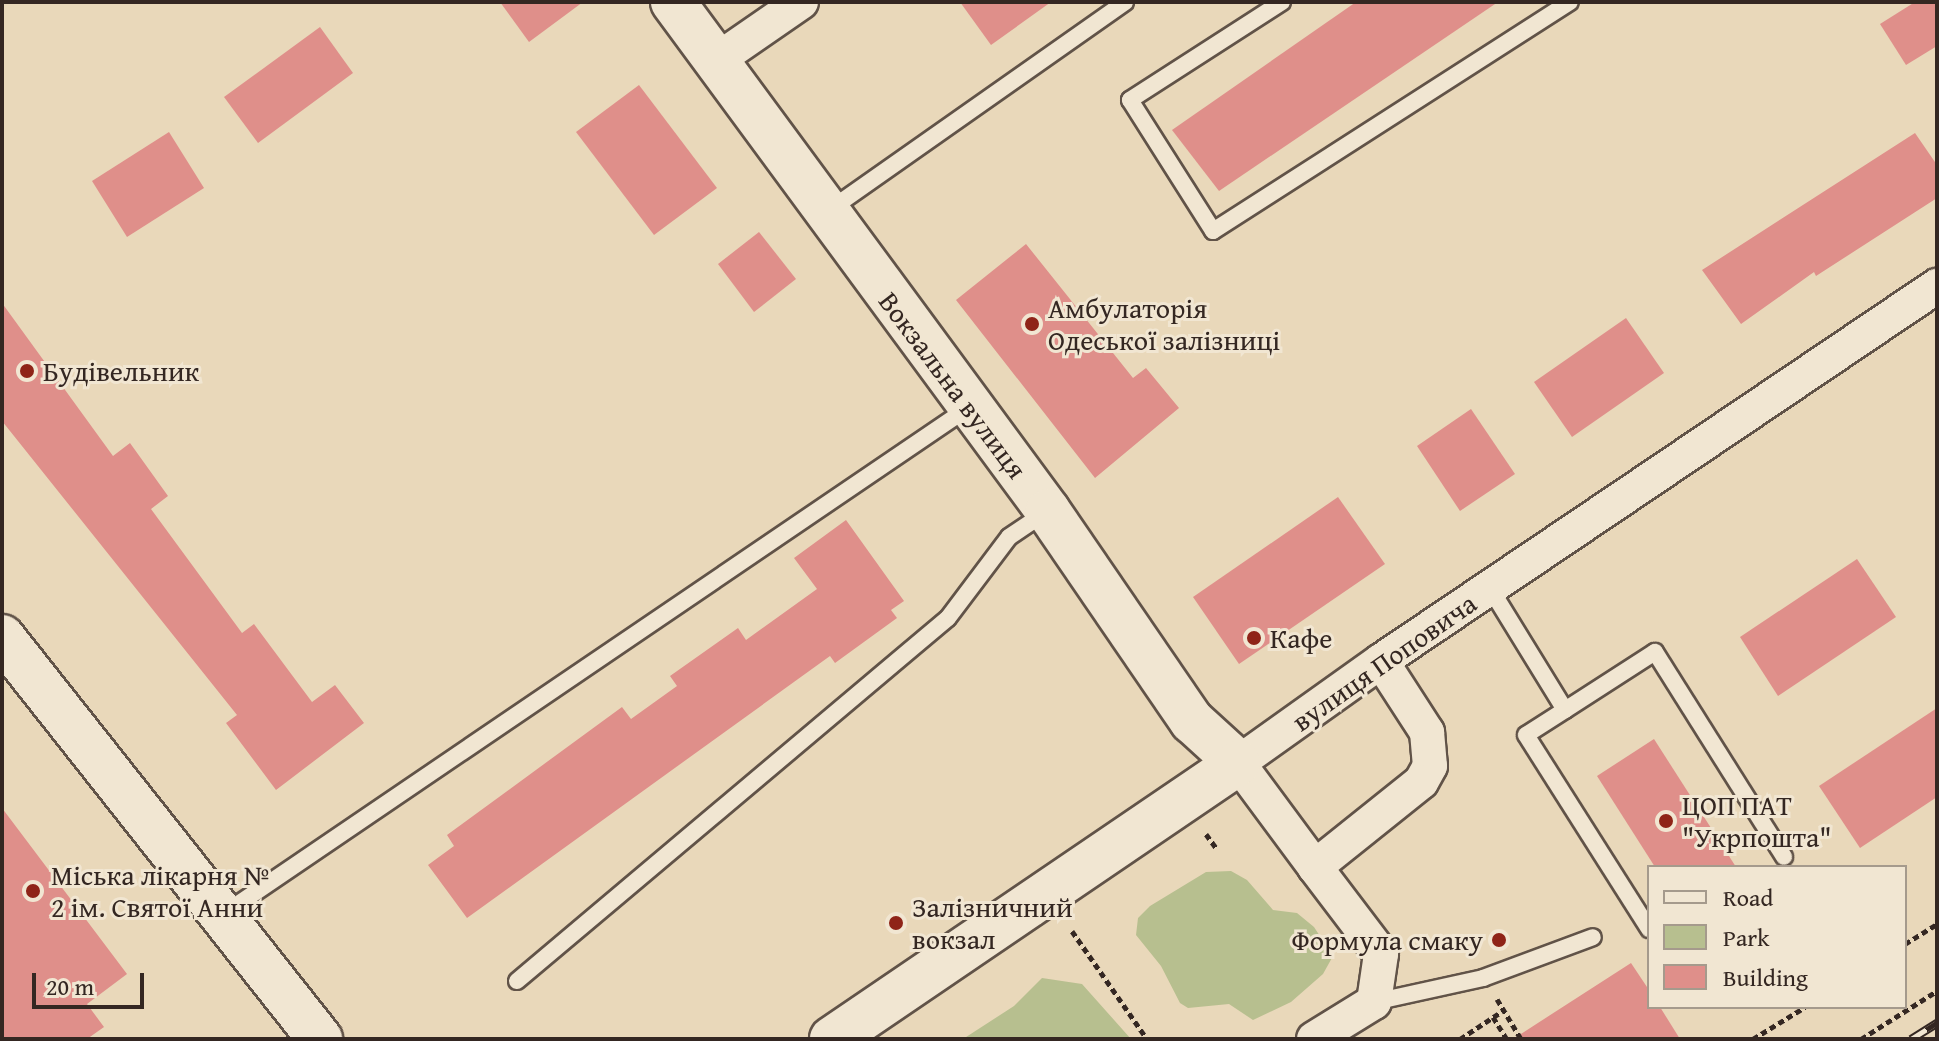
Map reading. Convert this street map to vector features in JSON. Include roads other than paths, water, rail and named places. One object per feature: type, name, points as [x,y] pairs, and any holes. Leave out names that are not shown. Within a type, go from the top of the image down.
[{"type":"street","name":"Вокзальна вулиця","points":[[673,2],[968,408],[1048,511],[1192,721],[1238,763]]},
{"type":"street","points":[[717,60],[801,2]]},
{"type":"street","name":"вулиця Поповича","points":[[832,1039],[1238,763],[1381,661],[1937,286]]},
{"type":"street","points":[[2,637],[219,916],[320,1039]]},
{"type":"street","points":[[1315,867],[1421,782],[1430,766],[1427,732],[1381,661]]},
{"type":"street","points":[[1238,763],[1381,954],[1374,1002],[1314,1039]]},
{"type":"lane","points":[[827,212],[1125,2]]},
{"type":"lane","points":[[1282,2],[1130,100],[1213,231],[1570,2]]},
{"type":"lane","points":[[219,916],[968,408]]},
{"type":"lane","points":[[517,981],[948,618],[1009,537],[1048,511]]},
{"type":"lane","points":[[1490,588],[1565,710]]},
{"type":"lane","points":[[1647,926],[1526,735],[1655,652],[1784,857]]},
{"type":"lane","points":[[1374,1002],[1483,978],[1593,937]]},
{"type":"railway","points":[[1911,1039],[1937,1023]]},
{"type":"place","name":"Амбулаторія Одеської залізниці","points":[[1032,324]]},
{"type":"place","name":"Будівельник","points":[[27,371]]},
{"type":"place","name":"Кафе","points":[[1254,638]]},
{"type":"place","name":"ЦОП ПАТ \"Укрпошта\"","points":[[1666,821]]},
{"type":"place","name":"Міська лікарня № 2 ім. Святої Анни","points":[[33,891]]},
{"type":"place","name":"Залізничний вокзал","points":[[896,923]]},
{"type":"place","name":"Формула смаку","points":[[1499,940]]}]
